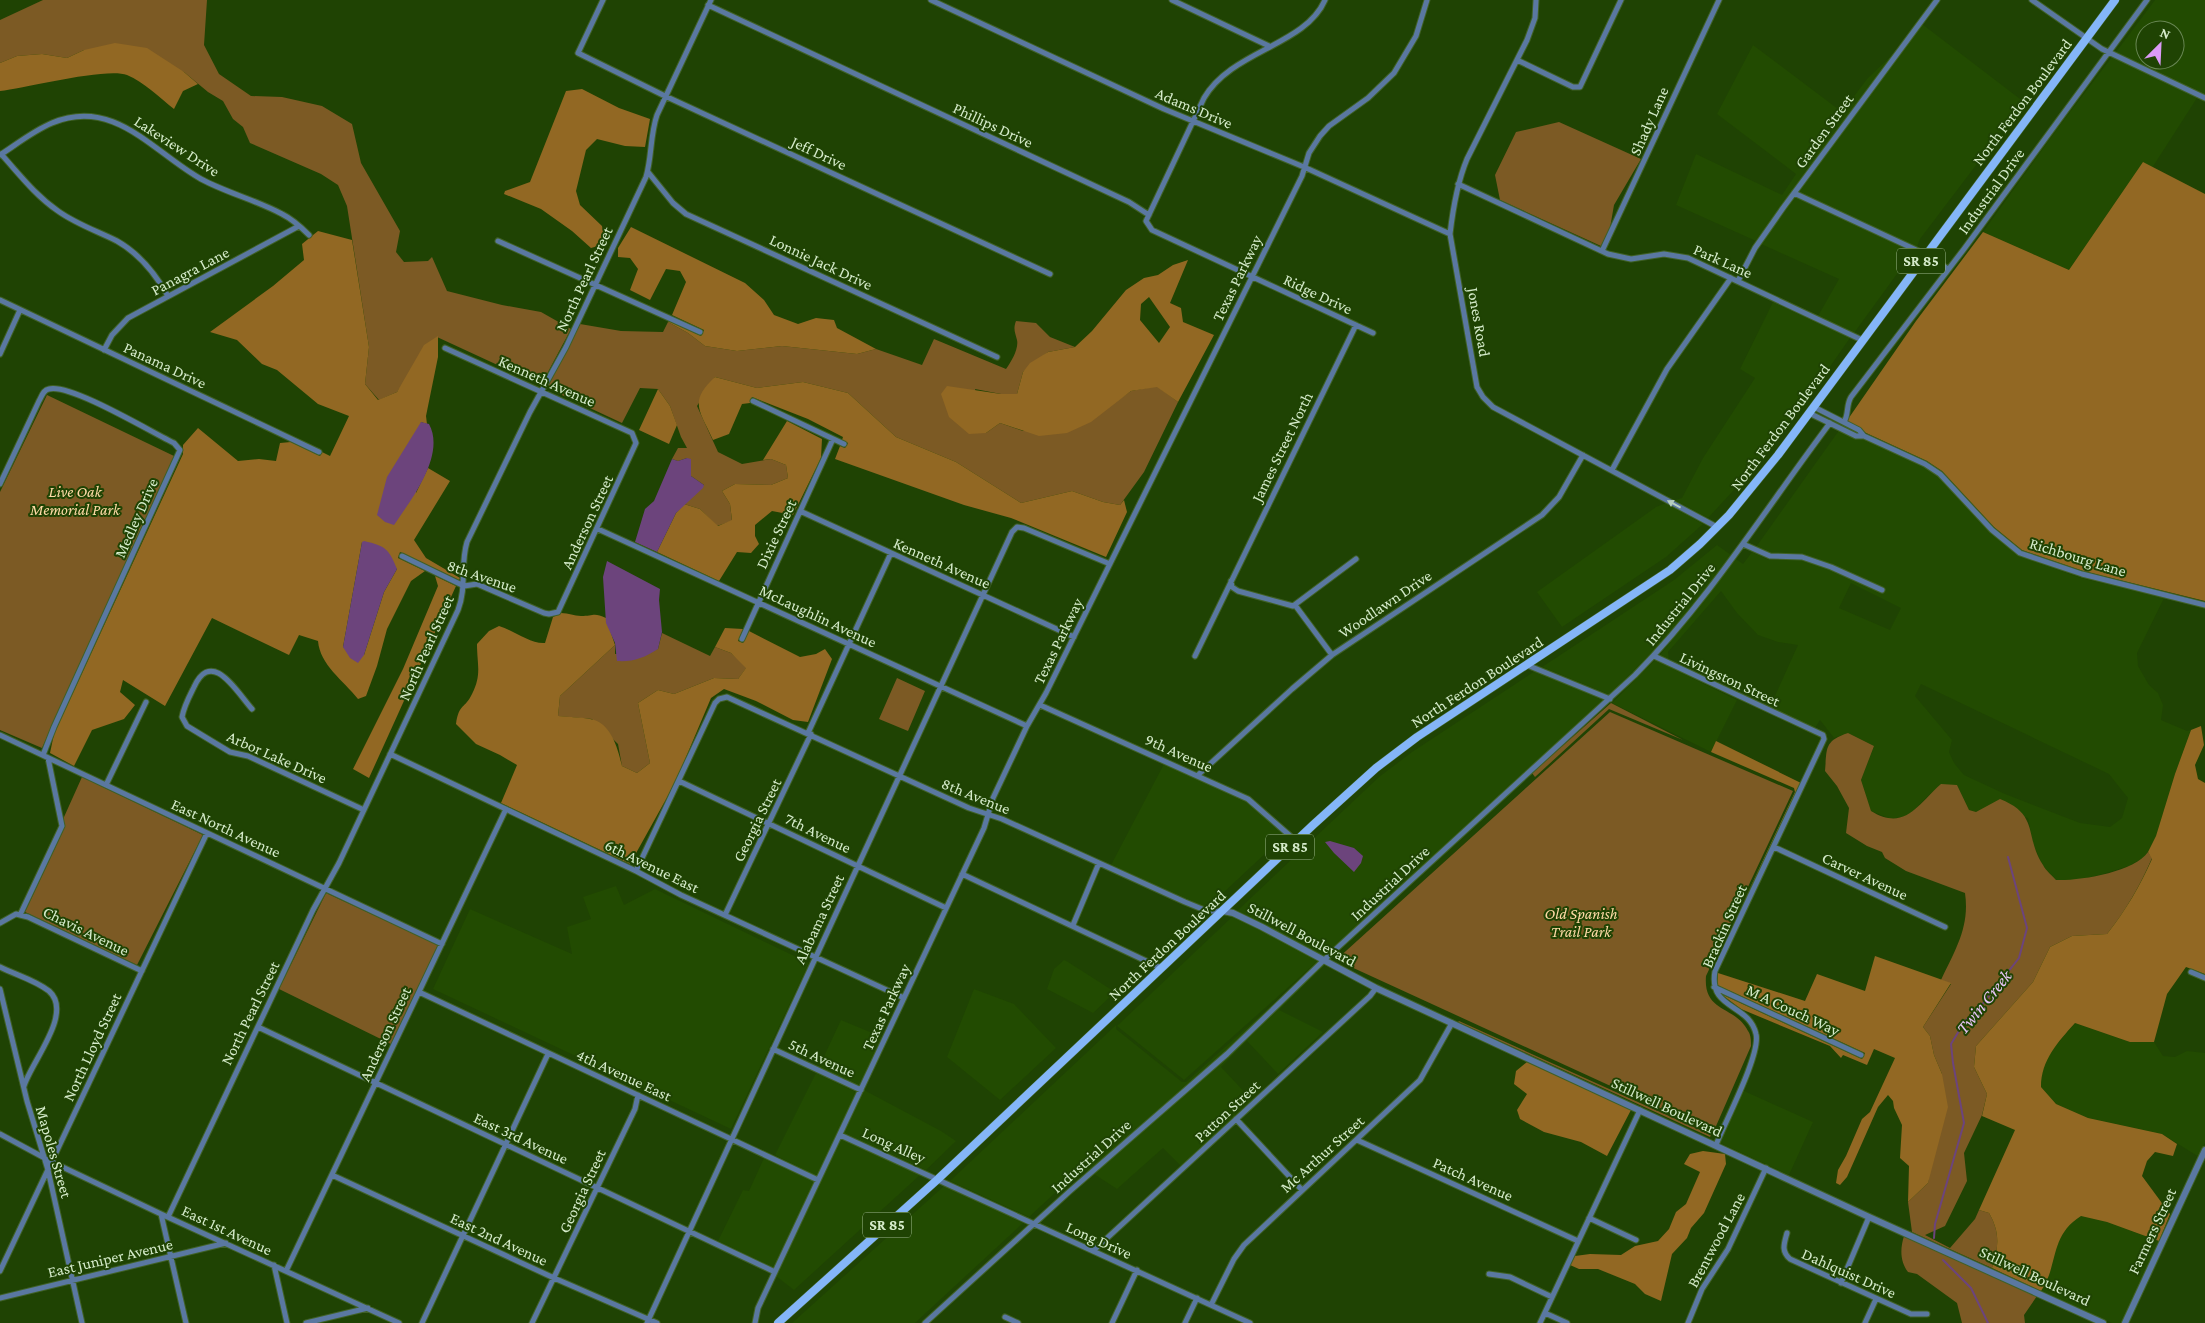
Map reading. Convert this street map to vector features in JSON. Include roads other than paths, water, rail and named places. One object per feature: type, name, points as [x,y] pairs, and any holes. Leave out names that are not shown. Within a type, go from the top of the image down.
[{"type":"main road","name":"North Ferdon Boulevard","points":[[778,1323],[938,1179],[1296,841],[1383,763],[1436,724],[1658,578],[1717,527],[1751,489],[1811,410],[2115,0]]},
{"type":"street","name":"Jeff Drive","points":[[603,0],[578,53],[665,96],[1050,274]]},
{"type":"street","name":"Adams Drive","points":[[931,0],[1193,122],[1304,166],[1450,234]]},
{"type":"street","points":[[1172,0],[1269,46]]},
{"type":"street","points":[[1252,277],[1152,230],[1146,221],[1204,98],[1217,80],[1229,70],[1307,24],[1325,0]]},
{"type":"street","name":"Texas Parkway","points":[[755,1323],[758,1308],[962,874],[989,815],[993,798],[1027,726],[1040,705],[1252,277],[1315,143],[1329,126],[1368,98],[1394,73],[1416,36],[1427,0]]},
{"type":"street","name":"Jones Road","points":[[1536,0],[1532,28],[1467,159],[1458,184],[1450,234],[1476,379],[1483,397],[1493,406],[1717,527]]},
{"type":"street","points":[[1517,60],[1573,87],[1579,87],[1621,0]]},
{"type":"street","name":"Shady Lane","points":[[1602,251],[1719,0]]},
{"type":"street","name":"Garden Street","points":[[1738,281],[1763,235],[1936,0]]},
{"type":"street","points":[[2032,0],[2086,39],[2108,52],[2205,98]]},
{"type":"street","name":"Industrial Drive","points":[[1844,422],[1847,415],[1848,402],[1851,397],[2147,0]]},
{"type":"street","name":"North Pearl Street","points":[[168,1216],[258,1026],[364,810],[458,610],[463,598],[464,556],[467,542],[541,392],[566,347],[648,172],[655,122],[665,96],[709,3]]},
{"type":"street","name":"Phillips Drive","points":[[709,3],[1129,202],[1149,214]]},
{"type":"street","name":"Lakeview Drive","points":[[0,155],[55,122],[75,117],[103,119],[131,130],[201,179],[271,208],[309,234]]},
{"type":"street","points":[[0,155],[30,189],[57,211],[116,240],[134,253],[155,274],[168,296]]},
{"type":"street","name":"Lonnie Jack Drive","points":[[648,172],[673,203],[686,214],[997,357]]},
{"type":"street","name":"Park Lane","points":[[1458,184],[1602,251],[1631,259],[1664,254],[1679,255],[1862,340]]},
{"type":"street","points":[[1794,193],[1927,254],[1948,269]]},
{"type":"street","name":"Panagra Lane","points":[[104,350],[112,334],[128,318],[299,226]]},
{"type":"street","points":[[498,241],[700,332]]},
{"type":"street","name":"Ridge Drive","points":[[1252,277],[1373,333]]},
{"type":"street","points":[[1612,470],[1667,369],[1731,278]]},
{"type":"street","name":"Panama Drive","points":[[0,300],[319,452]]},
{"type":"street","points":[[0,354],[20,310]]},
{"type":"street","name":"James Street North","points":[[1195,656],[1356,326]]},
{"type":"street","name":"Kenneth Avenue","points":[[445,348],[632,433],[636,439]]},
{"type":"street","name":"Medley Drive","points":[[0,484],[44,391],[49,388],[66,390],[135,422],[174,443],[180,450],[57,719],[46,757]]},
{"type":"street","points":[[753,401],[844,444]]},
{"type":"street","name":"Richbourg Lane","points":[[1811,410],[1844,422],[1859,430],[1864,436]]},
{"type":"street","name":"Richbourg Lane","points":[[1811,410],[1830,423],[1856,436],[1864,436],[1925,464],[1940,474],[1992,530],[2020,553],[2082,574],[2205,605]]},
{"type":"street","name":"Industrial Drive","points":[[925,1323],[1227,1054],[1324,960],[1610,699],[1654,656],[1681,625],[1743,544],[1830,423]]},
{"type":"street","name":"Anderson Street","points":[[555,613],[561,608],[598,529],[634,450],[636,439]]},
{"type":"street","name":"Dixie Street","points":[[742,639],[833,439]]},
{"type":"street","name":"Woodlawn Drive","points":[[1198,775],[1332,655],[1542,515],[1559,497],[1583,455]]},
{"type":"street","name":"Kenneth Avenue","points":[[800,511],[1074,637]]},
{"type":"street","name":"Alabama Street","points":[[648,1321],[1012,532],[1017,527],[1024,528],[1052,538],[1110,564]]},
{"type":"street","name":"McLaughlin Avenue","points":[[598,529],[1027,726]]},
{"type":"street","points":[[1743,544],[1770,556],[1802,557],[1831,567],[1882,590]]},
{"type":"street","name":"Georgia Street","points":[[725,915],[769,824],[890,553]]},
{"type":"street","name":"8th Avenue","points":[[402,556],[464,586],[477,584],[544,613],[555,613]]},
{"type":"street","points":[[1231,581],[1232,587],[1238,591],[1289,607],[1295,605],[1356,559]]},
{"type":"street","points":[[1295,605],[1332,655]]},
{"type":"street","name":"Livingston Street","points":[[1654,656],[1796,723]]},
{"type":"street","points":[[1527,665],[1610,699]]},
{"type":"street","name":"Arbor Lake Drive","points":[[252,709],[225,678],[214,670],[208,671],[198,678],[182,717],[187,726],[230,752],[248,756],[364,810]]},
{"type":"street","name":"8th Avenue","points":[[679,781],[715,703],[727,697],[969,808],[989,815],[1206,911],[1223,911]]},
{"type":"street","points":[[106,785],[146,702]]},
{"type":"street","name":"9th Avenue","points":[[1040,705],[1198,775],[1254,803],[1296,841]]},
{"type":"street","name":"Brackin Street","points":[[1716,1145],[1754,1055],[1756,1038],[1752,1024],[1746,1016],[1722,1000],[1714,987],[1715,971],[1824,739],[1822,735],[1796,723]]},
{"type":"street","name":"East North Avenue","points":[[0,735],[442,944]]},
{"type":"street","name":"6th Avenue East","points":[[390,754],[636,871],[667,888],[904,998]]},
{"type":"street","points":[[0,923],[16,914],[20,915],[62,826],[46,757]]},
{"type":"street","points":[[636,871],[679,781]]},
{"type":"street","name":"7th Avenue","points":[[679,781],[946,908]]},
{"type":"street","name":"Anderson Street","points":[[286,1271],[506,809]]},
{"type":"street","name":"North Lloyd Street","points":[[0,1271],[207,833]]},
{"type":"street","name":"Carver Avenue","points":[[1774,847],[1945,927]]},
{"type":"street","points":[[1073,926],[1099,863]]},
{"type":"street","points":[[962,874],[1161,968]]},
{"type":"street","name":"Stillwell Boulevard","points":[[1223,911],[1234,912],[1376,988],[1869,1217],[2104,1323]]},
{"type":"street","name":"Chavis Avenue","points":[[20,915],[46,925],[142,971]]},
{"type":"street","points":[[0,967],[42,987],[54,997],[56,1002],[55,1023],[27,1074],[24,1088]]},
{"type":"street","points":[[2192,972],[2205,978]]},
{"type":"street","name":"M A Couch Way","points":[[1714,987],[1861,1055]]},
{"type":"street","name":"Mapoles Street","points":[[0,988],[24,1088],[45,1157],[82,1323]]},
{"type":"street","name":"Patton Street","points":[[1093,1251],[1370,996],[1376,988]]},
{"type":"street","name":"4th Avenue East","points":[[419,992],[818,1180]]},
{"type":"street","name":"Mc Arthur Street","points":[[1211,1305],[1234,1259],[1244,1245],[1420,1080],[1452,1023]]},
{"type":"street","name":"East 3rd Avenue","points":[[258,1026],[775,1272]]},
{"type":"street","name":"5th Avenue","points":[[773,1049],[860,1090]]},
{"type":"street","points":[[422,1323],[548,1054]]},
{"type":"street","name":"Georgia Street","points":[[532,1323],[635,1109],[638,1095]]},
{"type":"street","points":[[1540,1323],[1640,1110]]},
{"type":"street","points":[[1236,1119],[1302,1190]]},
{"type":"street","name":"East 1st Avenue","points":[[0,1134],[52,1162],[161,1214],[399,1323]]},
{"type":"street","name":"Long Alley","points":[[840,1135],[938,1179]]},
{"type":"street","name":"Patch Avenue","points":[[1357,1140],[1578,1241]]},
{"type":"street","name":"Farmers Street","points":[[2125,1323],[2205,1150]]},
{"type":"street","name":"Brentwood Lane","points":[[1688,1323],[1702,1289],[1728,1249],[1766,1168]]},
{"type":"street","name":"East 2nd Avenue","points":[[332,1175],[648,1321],[657,1323]]},
{"type":"street","name":"Long Drive","points":[[938,1179],[1250,1323]]},
{"type":"street","points":[[161,1214],[169,1257],[186,1323]]},
{"type":"street","points":[[1841,1283],[1869,1217]]},
{"type":"street","points":[[1589,1218],[1636,1240]]},
{"type":"street","name":"Dahlquist Drive","points":[[1787,1233],[1783,1247],[1785,1255],[1790,1259],[1911,1314],[1927,1314]]},
{"type":"street","name":"East Juniper Avenue","points":[[0,1298],[227,1243]]},
{"type":"street","points":[[274,1265],[288,1323]]},
{"type":"street","points":[[1112,1323],[1137,1270]]},
{"type":"street","points":[[1489,1274],[1510,1278],[1552,1297]]},
{"type":"street","points":[[1186,1323],[1196,1298]]},
{"type":"street","points":[[1865,1323],[1876,1299]]},
{"type":"street","points":[[306,1323],[368,1308]]},
{"type":"street","points":[[1545,1313],[1567,1323]]},
{"type":"street","points":[[385,1317],[387,1323]]},
{"type":"street","points":[[1005,1317],[1018,1323]]},
{"type":"waterway","name":"Twin Creek","points":[[1934,1238],[1935,1224],[1964,1123],[1951,1044],[1965,1021],[1981,1006],[2019,958],[2027,928],[2008,857]]},
{"type":"waterway","name":"Twin Creek","points":[[1943,1260],[1971,1288],[1988,1323]]},
{"type":"park label","name":"Live Oak Memorial Park","points":[[75,500]]},
{"type":"park label","name":"Old Spanish Trail Park","points":[[1581,922]]}]
